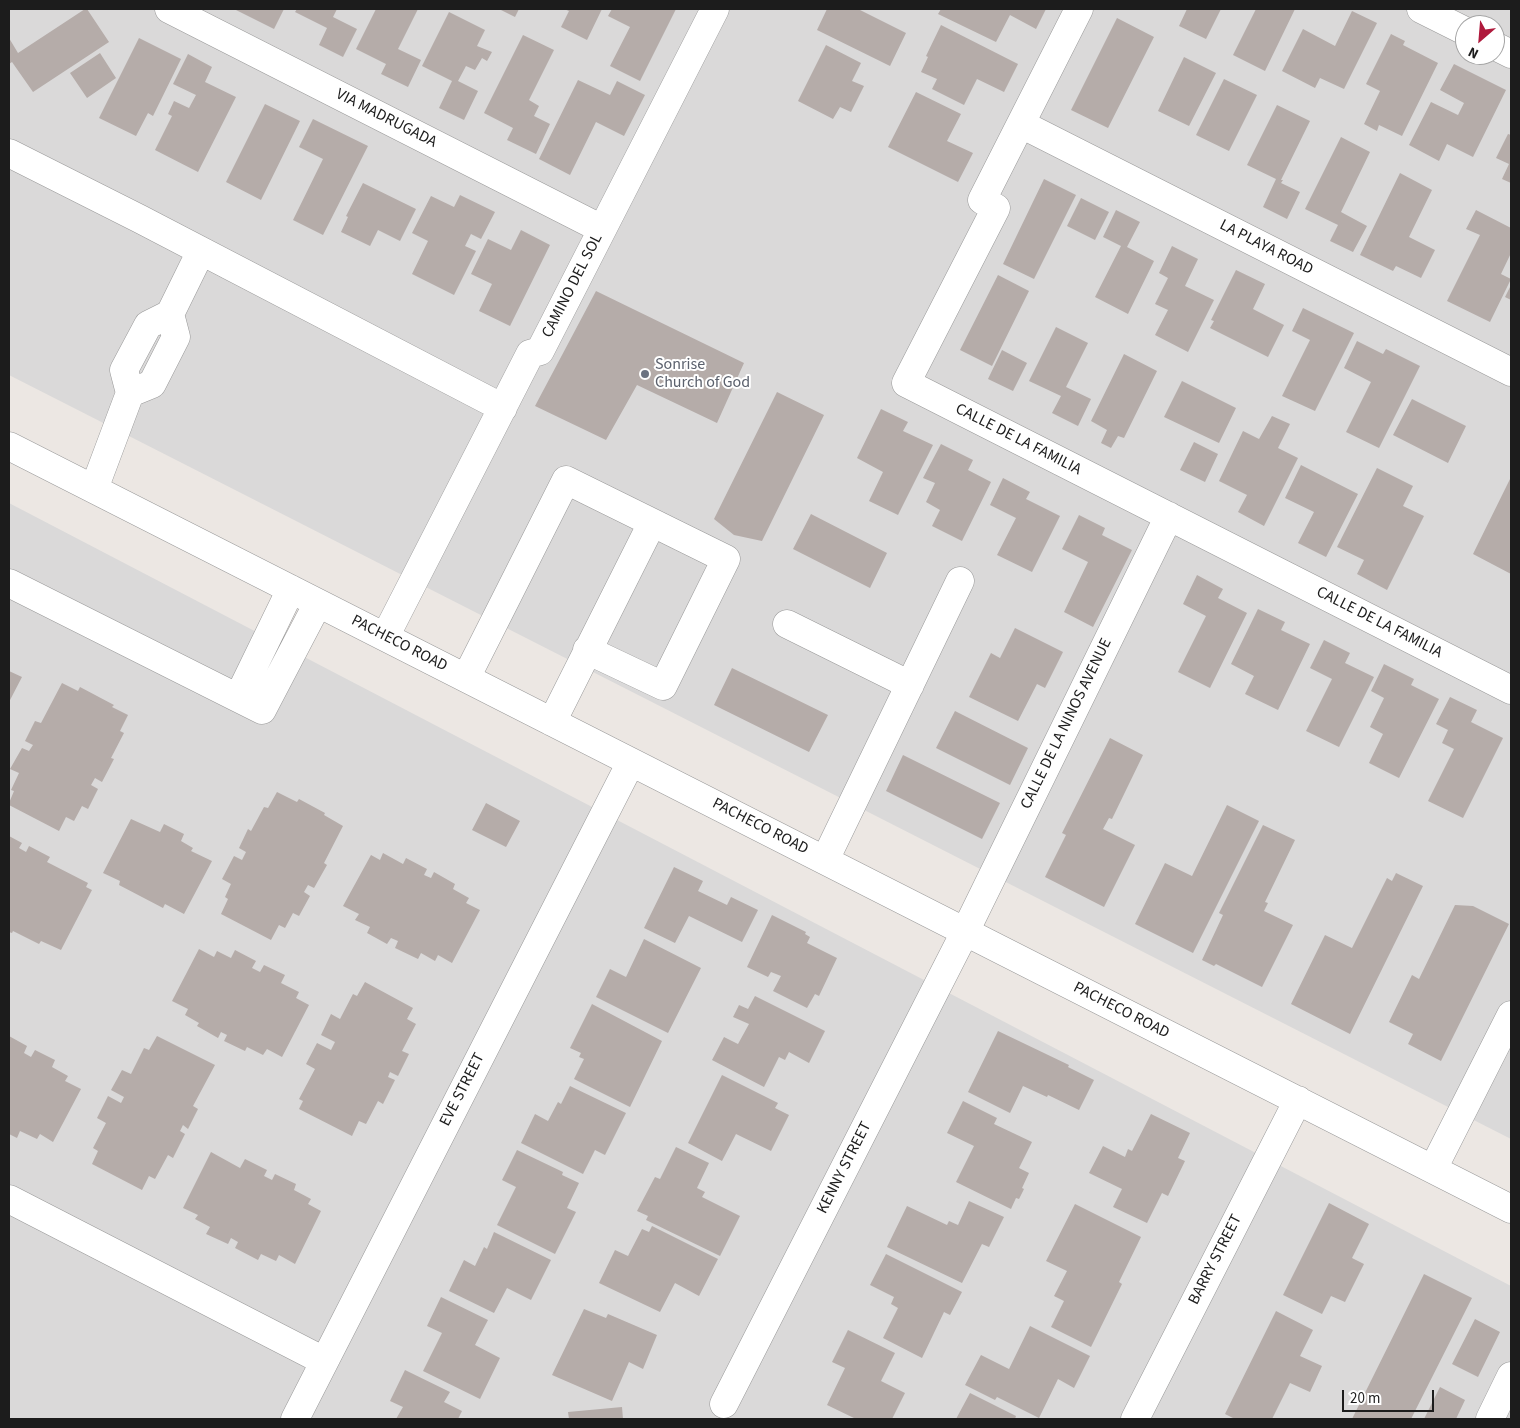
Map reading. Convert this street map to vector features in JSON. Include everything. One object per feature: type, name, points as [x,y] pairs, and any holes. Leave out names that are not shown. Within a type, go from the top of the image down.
[{"type":"street","name":"VIA MADRUGADA","points":[[169,9],[602,229]]},
{"type":"street","name":"CAMINO DEL SOL","points":[[385,637],[530,354],[540,351],[715,9]]},
{"type":"street","name":"CALLE DE LA FAMILIA","points":[[1079,9],[982,200],[996,208],[906,383],[1511,690]]},
{"type":"street","points":[[1422,9],[1455,26]]},
{"type":"street","name":"LA PLAYA ROAD","points":[[1021,124],[1511,372]]},
{"type":"street","points":[[9,153],[503,408]]},
{"type":"street","points":[[94,489],[130,393],[152,384],[176,337],[170,314],[201,251]]},
{"type":"street","name":"PACHECO ROAD","points":[[9,446],[1511,1209]]},
{"type":"street","points":[[466,678],[566,480],[726,559],[663,686],[591,644]]},
{"type":"street","name":"CALLE DE LA NINOS AVENUE","points":[[966,932],[1170,516]]},
{"type":"street","points":[[552,722],[652,523]]},
{"type":"street","points":[[825,860],[960,580]]},
{"type":"street","points":[[9,583],[262,710],[318,603]]},
{"type":"street","points":[[238,698],[291,589]]},
{"type":"street","points":[[788,624],[910,685]]},
{"type":"street","name":"EVE STREET","points":[[295,1419],[631,762]]},
{"type":"street","name":"KENNY STREET","points":[[724,1404],[966,932]]},
{"type":"street","points":[[1433,1169],[1511,1015]]},
{"type":"street","name":"BARRY STREET","points":[[1135,1419],[1298,1100]]},
{"type":"street","points":[[9,1199],[324,1362]]},
{"type":"street","points":[[1490,1419],[1511,1376]]},
{"type":"shaded area","points":[[9,9],[1511,9],[1511,1139],[9,375]]},
{"type":"shaded area","points":[[9,503],[1511,1286],[1511,1419],[9,1419]]},
{"type":"building","points":[[87,9],[109,42],[33,92],[12,62],[9,64],[9,38],[18,53]]},
{"type":"building","points":[[234,9],[284,9],[274,29]]},
{"type":"building","points":[[297,9],[337,9],[333,17],[357,29],[343,57],[319,45],[327,28],[295,12]]},
{"type":"building","points":[[376,9],[418,9],[398,49],[421,60],[408,87],[381,74],[386,64],[356,49]]},
{"type":"building","points":[[499,9],[519,9],[515,17]]},
{"type":"building","points":[[564,9],[602,9],[587,40],[561,27],[569,11]]},
{"type":"building","points":[[612,9],[676,9],[640,81],[610,66],[630,27],[608,16]]},
{"type":"building","points":[[827,9],[858,9],[906,33],[890,66],[817,30]]},
{"type":"building","points":[[941,9],[1046,9],[1036,29],[1010,15],[996,42],[938,14]]},
{"type":"building","points":[[1187,9],[1221,9],[1206,39],[1179,26]]},
{"type":"building","points":[[1256,9],[1295,9],[1265,71],[1233,55]]},
{"type":"building","points":[[1352,11],[1377,23],[1344,89],[1320,78],[1315,88],[1282,71],[1303,29],[1335,46]]},
{"type":"building","points":[[449,12],[485,30],[477,46],[492,52],[487,61],[482,58],[475,70],[466,66],[458,81],[478,91],[464,120],[439,108],[452,81],[422,66]]},
{"type":"building","points":[[1117,18],[1154,37],[1108,128],[1071,110]]},
{"type":"building","points":[[941,25],[1018,64],[1004,92],[977,79],[964,105],[932,89],[937,79],[921,72],[928,57],[926,56]]},
{"type":"building","points":[[1391,34],[1405,41],[1403,45],[1438,63],[1402,136],[1379,125],[1377,131],[1364,124],[1380,91],[1366,84]]},
{"type":"building","points":[[523,35],[554,50],[529,100],[539,106],[534,116],[550,124],[536,154],[507,140],[513,128],[484,113]]},
{"type":"building","points":[[139,38],[181,59],[153,116],[148,113],[136,136],[99,118]]},
{"type":"building","points":[[826,45],[861,63],[852,81],[864,86],[851,112],[840,107],[833,119],[798,101]]},
{"type":"building","points":[[100,53],[116,78],[87,98],[70,73]]},
{"type":"building","points":[[188,54],[212,67],[205,82],[236,97],[198,172],[155,150],[172,116],[168,114],[174,101],[189,108],[196,95],[173,84]]},
{"type":"building","points":[[1184,57],[1216,73],[1189,126],[1158,111]]},
{"type":"building","points":[[1454,64],[1506,90],[1473,157],[1447,144],[1439,161],[1409,145],[1431,102],[1458,115],[1464,103],[1440,90]]},
{"type":"building","points":[[1224,79],[1257,95],[1229,151],[1196,135]]},
{"type":"building","points":[[578,80],[610,95],[617,81],[645,95],[624,136],[596,122],[570,175],[539,159]]},
{"type":"building","points":[[916,92],[961,114],[947,141],[973,153],[958,182],[888,147]]},
{"type":"building","points":[[265,104],[300,121],[261,200],[226,182]]},
{"type":"building","points":[[1277,105],[1310,121],[1281,180],[1283,180],[1281,183],[1300,192],[1287,219],[1263,207],[1276,179],[1247,165]]},
{"type":"building","points":[[313,119],[368,146],[323,235],[293,220],[323,159],[299,147]]},
{"type":"building","points":[[1508,134],[1511,135],[1511,183],[1502,179],[1509,164],[1496,158]]},
{"type":"building","points":[[1341,137],[1370,152],[1341,212],[1367,226],[1353,252],[1330,241],[1338,225],[1305,209]]},
{"type":"building","points":[[1400,173],[1432,190],[1409,237],[1435,250],[1421,278],[1396,266],[1393,271],[1360,255]]},
{"type":"building","points":[[1044,179],[1076,195],[1034,279],[1003,264]]},
{"type":"building","points":[[363,183],[416,209],[400,241],[378,230],[370,246],[341,232],[348,217],[346,216]]},
{"type":"building","points":[[460,195],[495,212],[481,239],[471,234],[465,246],[476,251],[454,295],[412,274],[428,241],[412,233],[431,196],[454,207]]},
{"type":"building","points":[[1081,198],[1109,212],[1095,240],[1067,226]]},
{"type":"building","points":[[1116,210],[1140,222],[1127,247],[1154,261],[1128,314],[1095,297],[1121,246],[1103,237]]},
{"type":"building","points":[[1476,210],[1511,228],[1511,253],[1501,274],[1511,279],[1490,322],[1447,301],[1480,235],[1466,229]]},
{"type":"building","points":[[521,230],[550,245],[510,326],[479,311],[492,284],[471,274],[488,239],[511,250]]},
{"type":"building","points":[[1172,246],[1198,259],[1185,286],[1214,300],[1188,352],[1155,335],[1168,310],[1155,304],[1168,278],[1159,273]]},
{"type":"building","points":[[1236,270],[1265,284],[1253,309],[1284,325],[1268,357],[1210,328],[1214,321],[1211,320]]},
{"type":"building","points":[[998,275],[1029,291],[992,366],[960,350]]},
{"type":"building","points":[[1511,285],[1511,300],[1505,297]]},
{"type":"building","name":"Sonrise Church of God","points":[[596,291],[744,363],[717,423],[637,385],[606,440],[535,406]]},
{"type":"building","points":[[1303,308],[1354,333],[1315,411],[1282,396],[1310,340],[1292,331]]},
{"type":"building","points":[[1056,327],[1088,343],[1066,387],[1091,399],[1078,426],[1052,413],[1061,396],[1029,381]]},
{"type":"building","points":[[1357,341],[1383,354],[1386,349],[1420,366],[1379,448],[1346,432],[1371,382],[1344,368]]},
{"type":"building","points":[[1002,350],[1027,363],[1013,391],[988,379]]},
{"type":"building","points":[[1124,354],[1157,371],[1124,438],[1118,436],[1111,448],[1101,443],[1107,430],[1091,421]]},
{"type":"building","points":[[1182,381],[1236,408],[1219,443],[1164,417]]},
{"type":"building","points":[[777,392],[824,415],[762,541],[734,535],[714,519]]},
{"type":"building","points":[[1412,399],[1466,426],[1448,463],[1393,435]]},
{"type":"building","points":[[881,409],[908,422],[903,431],[933,445],[898,515],[869,501],[883,472],[857,458]]},
{"type":"building","points":[[1272,416],[1290,424],[1278,448],[1298,458],[1264,526],[1238,512],[1247,495],[1219,481],[1243,431],[1259,439]]},
{"type":"building","points":[[1194,442],[1218,454],[1205,482],[1180,470]]},
{"type":"building","points":[[941,444],[973,460],[968,470],[991,482],[962,541],[932,526],[940,510],[926,502],[935,483],[923,478]]},
{"type":"building","points":[[1301,465],[1358,494],[1326,557],[1298,543],[1314,512],[1285,498]]},
{"type":"building","points":[[1377,468],[1413,486],[1403,506],[1424,516],[1387,590],[1357,574],[1364,560],[1337,547]]},
{"type":"building","points":[[1511,477],[1511,574],[1473,554]]},
{"type":"building","points":[[1003,478],[1030,492],[1026,499],[1060,516],[1032,572],[997,555],[1016,518],[990,505]]},
{"type":"building","points":[[811,514],[887,553],[870,588],[793,549]]},
{"type":"building","points":[[1079,515],[1105,528],[1102,535],[1132,550],[1093,627],[1064,612],[1088,562],[1062,549]]},
{"type":"building","points":[[1197,575],[1223,589],[1218,598],[1247,613],[1210,688],[1178,672],[1206,616],[1183,604]]},
{"type":"building","points":[[1258,609],[1285,622],[1281,630],[1310,644],[1278,710],[1245,694],[1254,676],[1231,664]]},
{"type":"building","points":[[1015,628],[1063,652],[1045,688],[1037,684],[1018,721],[969,697],[991,653],[1000,658]]},
{"type":"building","points":[[1324,640],[1350,653],[1345,663],[1374,677],[1339,747],[1306,731],[1332,679],[1310,668]]},
{"type":"building","points":[[1384,664],[1414,679],[1411,685],[1439,699],[1399,778],[1369,763],[1383,734],[1370,727],[1384,698],[1371,691]]},
{"type":"building","points":[[732,668],[828,715],[809,752],[714,705]]},
{"type":"building","points":[[9,671],[22,677],[9,702]]},
{"type":"building","points":[[62,683],[78,691],[80,687],[114,705],[112,707],[128,715],[120,731],[124,733],[111,758],[114,759],[102,782],[95,778],[91,785],[98,789],[88,809],[82,806],[74,821],[66,817],[59,831],[9,805],[9,803],[14,791],[11,790],[19,773],[10,769],[22,748],[29,751],[33,745],[25,741],[35,721],[41,723]]},
{"type":"building","points":[[1450,697],[1477,710],[1471,722],[1503,738],[1463,818],[1428,801],[1454,749],[1442,743],[1448,730],[1436,724]]},
{"type":"building","points":[[955,711],[1028,748],[1010,785],[936,748]]},
{"type":"building","points":[[1110,738],[1143,755],[1112,819],[1109,818],[1103,829],[1135,845],[1104,907],[1045,877],[1066,835],[1062,833]]},
{"type":"building","points":[[903,755],[1000,803],[982,839],[886,791]]},
{"type":"building","points":[[277,792],[297,802],[299,799],[325,813],[324,815],[343,826],[324,863],[327,865],[314,888],[308,885],[304,892],[310,896],[299,916],[293,913],[285,928],[279,925],[271,940],[221,914],[228,899],[225,897],[231,884],[222,879],[234,856],[242,860],[246,852],[239,848],[248,829],[251,831],[264,807],[268,808]]},
{"type":"building","points":[[486,803],[520,821],[506,847],[472,830]]},
{"type":"building","points":[[1227,805],[1259,821],[1193,953],[1135,924],[1165,863],[1192,876]]},
{"type":"building","points":[[131,819],[160,832],[164,824],[184,834],[181,841],[193,848],[191,851],[212,861],[184,914],[165,904],[163,908],[119,885],[120,881],[103,873]]},
{"type":"building","points":[[1263,825],[1295,840],[1265,902],[1268,903],[1264,911],[1293,925],[1262,987],[1216,964],[1214,966],[1202,960],[1223,915],[1219,913]]},
{"type":"building","points":[[9,836],[22,843],[19,848],[26,852],[29,846],[50,857],[47,862],[88,883],[86,887],[92,890],[61,950],[41,941],[39,944],[13,931],[12,933],[9,932]]},
{"type":"building","points":[[383,853],[403,864],[406,858],[427,869],[424,875],[431,878],[434,872],[455,884],[453,889],[469,898],[466,903],[480,910],[452,963],[438,955],[435,961],[421,953],[418,959],[395,948],[398,941],[391,938],[387,944],[367,933],[370,927],[355,920],[359,914],[343,906],[371,855],[380,860]]},
{"type":"building","points":[[674,867],[703,881],[698,891],[727,905],[731,897],[758,910],[742,942],[689,916],[675,943],[644,928]]},
{"type":"building","points":[[1396,873],[1423,886],[1350,1034],[1291,1004],[1325,935],[1352,948],[1387,878],[1392,881]]},
{"type":"building","points":[[1455,905],[1473,906],[1509,924],[1441,1061],[1408,1044],[1413,1034],[1389,1022],[1412,975],[1419,979]]},
{"type":"building","points":[[772,915],[806,932],[805,934],[810,937],[807,943],[837,958],[819,996],[815,994],[807,1008],[773,991],[781,976],[771,972],[768,977],[747,967]]},
{"type":"building","points":[[644,939],[701,968],[668,1033],[596,997],[610,969],[626,977]]},
{"type":"building","points":[[199,949],[214,957],[217,951],[231,958],[235,950],[256,961],[252,968],[260,972],[264,965],[285,975],[281,983],[299,992],[296,998],[309,1005],[282,1057],[267,1049],[263,1055],[247,1047],[245,1051],[224,1041],[227,1035],[221,1032],[218,1038],[197,1026],[199,1023],[185,1015],[188,1009],[172,1001]]},
{"type":"building","points":[[365,982],[413,1008],[407,1019],[416,1024],[402,1051],[409,1054],[398,1076],[390,1072],[388,1077],[395,1080],[383,1104],[378,1101],[366,1124],[359,1121],[352,1136],[299,1109],[303,1101],[299,1099],[315,1069],[306,1064],[317,1043],[331,1050],[335,1042],[321,1035],[331,1014],[340,1019],[353,994],[357,996]]},
{"type":"building","points":[[755,996],[825,1031],[809,1063],[789,1052],[785,1060],[779,1057],[764,1087],[712,1060],[724,1037],[738,1044],[749,1024],[733,1017],[739,1005],[748,1009]]},
{"type":"building","points":[[592,1004],[662,1041],[630,1107],[574,1079],[584,1059],[579,1057],[581,1053],[570,1048]]},
{"type":"building","points":[[998,1031],[1069,1065],[1068,1067],[1094,1080],[1079,1110],[1048,1095],[1047,1097],[1023,1086],[1010,1113],[968,1092]]},
{"type":"building","points":[[9,1036],[27,1046],[24,1053],[31,1057],[35,1050],[55,1060],[52,1067],[68,1076],[65,1081],[81,1089],[53,1142],[40,1134],[37,1139],[20,1131],[17,1138],[9,1134]]},
{"type":"building","points":[[157,1036],[215,1065],[193,1106],[198,1109],[188,1129],[183,1125],[180,1131],[185,1134],[173,1158],[168,1155],[155,1179],[149,1176],[142,1190],[92,1164],[98,1151],[93,1148],[106,1123],[97,1118],[108,1096],[121,1103],[124,1097],[111,1090],[122,1070],[131,1074],[144,1048],[149,1050]]},
{"type":"building","points":[[722,1075],[778,1103],[775,1108],[789,1115],[771,1151],[736,1134],[722,1161],[688,1143]]},
{"type":"building","points":[[570,1086],[626,1113],[605,1155],[595,1150],[583,1174],[521,1143],[535,1114],[548,1121],[558,1102],[561,1104]]},
{"type":"building","points":[[963,1101],[997,1118],[994,1124],[1032,1142],[1019,1168],[1029,1173],[1022,1188],[1024,1189],[1019,1199],[1016,1198],[1011,1209],[956,1182],[974,1146],[947,1133]]},
{"type":"building","points":[[1151,1114],[1190,1133],[1178,1158],[1185,1161],[1168,1196],[1162,1193],[1147,1223],[1113,1207],[1122,1189],[1089,1173],[1103,1146],[1125,1157],[1128,1149],[1132,1151]]},
{"type":"building","points":[[676,1147],[709,1163],[697,1188],[705,1192],[702,1197],[740,1216],[720,1256],[646,1220],[648,1216],[637,1211],[655,1177],[660,1179]]},
{"type":"building","points":[[517,1150],[563,1172],[562,1175],[579,1183],[567,1208],[576,1212],[555,1254],[497,1225],[516,1187],[502,1180]]},
{"type":"building","points":[[211,1152],[240,1168],[245,1159],[267,1170],[264,1176],[272,1180],[275,1174],[296,1184],[294,1190],[311,1199],[308,1204],[321,1211],[295,1264],[279,1255],[276,1261],[261,1254],[258,1260],[235,1248],[238,1242],[231,1238],[228,1244],[206,1234],[210,1227],[195,1219],[198,1215],[183,1208]]},
{"type":"building","points":[[969,1201],[1004,1217],[989,1247],[982,1244],[962,1283],[887,1247],[907,1206],[947,1225],[949,1221],[958,1225]]},
{"type":"building","points":[[1329,1203],[1369,1224],[1352,1258],[1364,1264],[1345,1302],[1331,1296],[1322,1314],[1283,1295]]},
{"type":"building","points":[[1075,1204],[1141,1237],[1119,1282],[1122,1284],[1091,1347],[1051,1327],[1064,1301],[1054,1296],[1067,1271],[1046,1261]]},
{"type":"building","points":[[652,1226],[718,1259],[699,1296],[675,1283],[660,1312],[599,1283],[615,1250],[628,1256],[642,1229],[649,1232]]},
{"type":"building","points":[[494,1232],[551,1260],[531,1300],[507,1288],[494,1313],[449,1291],[464,1260],[475,1266],[484,1247],[487,1249]]},
{"type":"building","points":[[886,1254],[962,1292],[950,1315],[944,1312],[922,1358],[883,1338],[898,1308],[891,1304],[894,1297],[870,1285]]},
{"type":"building","points":[[1424,1274],[1472,1298],[1411,1419],[1352,1419]]},
{"type":"building","points":[[441,1297],[488,1320],[475,1345],[500,1358],[480,1399],[423,1371],[442,1333],[427,1326]]},
{"type":"building","points":[[584,1309],[606,1318],[608,1314],[657,1335],[643,1369],[629,1362],[612,1401],[552,1375]]},
{"type":"building","points":[[1276,1311],[1313,1330],[1300,1356],[1322,1366],[1310,1392],[1290,1383],[1272,1419],[1235,1419],[1225,1414]]},
{"type":"building","points":[[1475,1319],[1500,1332],[1478,1377],[1452,1364]]},
{"type":"building","points":[[1030,1326],[1090,1356],[1074,1388],[1058,1379],[1039,1418],[997,1397],[995,1400],[965,1385],[981,1355],[1009,1369]]},
{"type":"building","points":[[848,1330],[895,1353],[881,1381],[905,1393],[892,1419],[856,1419],[827,1405],[845,1368],[832,1362]]},
{"type":"building","points":[[405,1370],[450,1392],[444,1402],[462,1411],[458,1419],[396,1419],[403,1407],[390,1401]]},
{"type":"building","points":[[1440,1387],[1465,1400],[1456,1419],[1424,1419]]},
{"type":"building","points":[[970,1393],[1016,1416],[1015,1419],[956,1419]]},
{"type":"building","points":[[622,1407],[623,1419],[569,1419],[568,1412]]},
{"type":"place","name":"Sonrise Church of God","points":[[645,374]]}]
